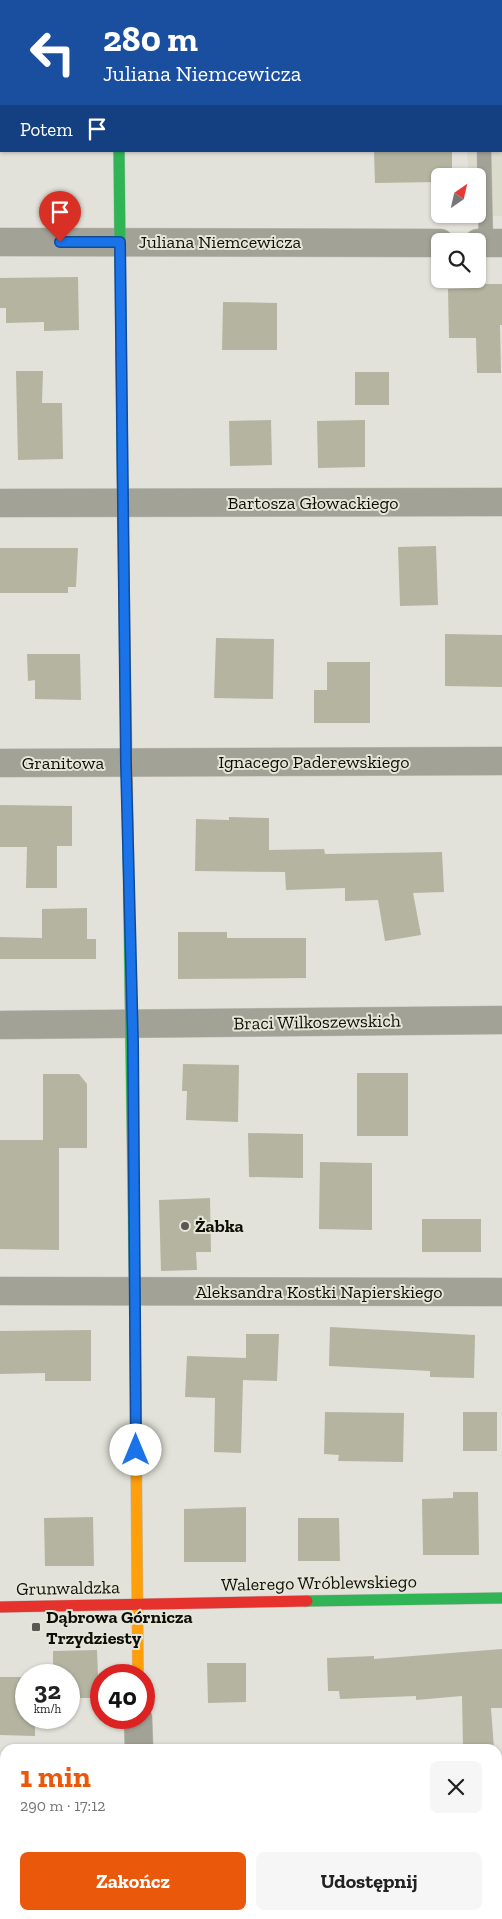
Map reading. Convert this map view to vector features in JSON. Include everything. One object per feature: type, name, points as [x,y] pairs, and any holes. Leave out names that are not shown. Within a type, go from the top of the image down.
[{"type":"street","points":[[119,152],[126,764],[136,1291],[138,1664]]},
{"type":"street","name":"Juliana Niemcewicza","points":[[0,242],[431,243]]},
{"type":"street","name":"Bartosza Głowackiego","points":[[0,503],[502,502]]},
{"type":"street","name":"Ignacego Paderewskiego","points":[[126,764],[502,761]]},
{"type":"street","name":"Granitowa","points":[[0,763],[126,764]]},
{"type":"street","name":"Braci Wilkoszewskich","points":[[0,1025],[502,1020]]},
{"type":"street","name":"Aleksandra Kostki Napierskiego","points":[[0,1291],[502,1292]]},
{"type":"street","name":"Walerego Wróblewskiego","points":[[137,1604],[502,1598]]},
{"type":"street","name":"Grunwaldzka","points":[[0,1607],[137,1604]]},
{"type":"street","points":[[138,1729],[139,1744]]},
{"type":"lane","points":[[484,152],[489,243]]},
{"type":"shaded area","points":[[467,152],[502,152],[502,216],[486,216],[486,168],[468,168]]},
{"type":"building","points":[[374,152],[452,152],[452,168],[431,168],[431,182],[375,183]]},
{"type":"building","points":[[78,277],[79,330],[44,331],[44,322],[6,323],[6,308],[0,308],[0,278]]},
{"type":"building","points":[[486,284],[502,284],[502,325],[500,325],[501,373],[477,373],[476,338],[449,338],[448,289],[486,288]]},
{"type":"building","points":[[223,302],[277,303],[277,350],[222,350]]},
{"type":"building","points":[[16,371],[43,371],[42,403],[62,403],[63,459],[18,460]]},
{"type":"building","points":[[355,372],[389,372],[389,405],[355,405]]},
{"type":"building","points":[[271,420],[272,465],[230,466],[229,421]]},
{"type":"building","points":[[365,420],[365,467],[318,468],[317,421]]},
{"type":"building","points":[[436,546],[438,605],[400,606],[398,547]]},
{"type":"building","points":[[0,548],[78,548],[76,587],[68,587],[68,593],[0,593]]},
{"type":"building","points":[[445,634],[502,635],[502,687],[445,686]]},
{"type":"building","points":[[216,638],[274,639],[273,699],[214,698]]},
{"type":"building","points":[[27,654],[80,654],[81,700],[35,699],[35,680],[28,681]]},
{"type":"building","points":[[327,662],[370,662],[370,723],[314,723],[314,690],[327,690]]},
{"type":"building","points":[[0,805],[72,806],[72,846],[57,846],[57,888],[26,888],[27,847],[0,847]]},
{"type":"building","points":[[229,817],[269,818],[269,850],[324,849],[325,854],[442,852],[444,892],[413,893],[421,935],[385,941],[378,900],[345,901],[345,888],[286,890],[285,872],[195,871],[196,819],[229,820]]},
{"type":"building","points":[[87,908],[87,939],[96,939],[96,959],[0,959],[0,937],[42,938],[42,909]]},
{"type":"building","points":[[178,932],[227,932],[227,938],[306,938],[306,978],[178,979]]},
{"type":"building","points":[[183,1064],[239,1065],[238,1122],[186,1120],[187,1091],[182,1091]]},
{"type":"building","points":[[357,1073],[408,1073],[408,1136],[357,1136]]},
{"type":"building","points":[[43,1074],[79,1074],[87,1084],[87,1148],[59,1148],[59,1250],[0,1249],[0,1140],[43,1140]]},
{"type":"building","points":[[248,1133],[303,1134],[303,1178],[249,1177]]},
{"type":"building","points":[[320,1162],[372,1163],[372,1230],[319,1229]]},
{"type":"building","name":"Żabka","points":[[210,1198],[211,1252],[196,1252],[197,1270],[161,1271],[159,1200]]},
{"type":"building","points":[[422,1219],[481,1219],[481,1252],[422,1252]]},
{"type":"building","points":[[330,1327],[475,1335],[474,1378],[430,1377],[430,1371],[329,1366]]},
{"type":"building","points":[[91,1330],[91,1381],[45,1381],[45,1373],[0,1374],[0,1331]]},
{"type":"building","points":[[246,1334],[279,1334],[277,1381],[243,1380],[241,1453],[214,1452],[215,1398],[185,1397],[187,1356],[246,1358]]},
{"type":"building","points":[[325,1412],[404,1413],[403,1462],[338,1461],[339,1455],[324,1454]]},
{"type":"building","points":[[463,1412],[497,1412],[497,1451],[463,1451]]},
{"type":"building","points":[[453,1492],[478,1492],[479,1555],[423,1555],[422,1499],[453,1498]]},
{"type":"building","points":[[246,1507],[246,1562],[184,1562],[184,1509]]},
{"type":"building","points":[[93,1517],[94,1566],[45,1566],[44,1518]]},
{"type":"building","points":[[298,1518],[339,1518],[340,1561],[298,1561]]},
{"type":"building","points":[[502,1649],[502,1708],[491,1708],[494,1744],[463,1744],[462,1696],[416,1700],[416,1696],[340,1699],[339,1691],[328,1691],[327,1658],[374,1656],[374,1659]]},
{"type":"building","points":[[97,1650],[98,1664],[90,1664],[90,1698],[80,1698],[80,1664],[53,1664],[53,1651]]},
{"type":"building","points":[[207,1663],[246,1663],[246,1702],[208,1703]]},
{"type":"building","points":[[0,1677],[15,1677],[15,1729],[35,1729],[35,1736],[0,1735]]},
{"type":"traffic: fast","points":[[119,152],[123,532]]},
{"type":"traffic: fast","points":[[128,843],[135,1317]]},
{"type":"traffic: fast","points":[[307,1601],[502,1598]]},
{"type":"traffic: slow","points":[[123,532],[128,843]]},
{"type":"traffic: slow","points":[[135,1317],[138,1664]]},
{"type":"traffic: jam","points":[[0,1607],[307,1601]]},
{"type":"place","name":"Żabka","points":[[185,1226]]},
{"type":"place","name":"Dąbrowa Górnicza Trzydziesty","points":[[36,1627]]},
{"type":"route","points":[[60,242],[120,242],[126,764],[133,1043],[136,1450]]}]
